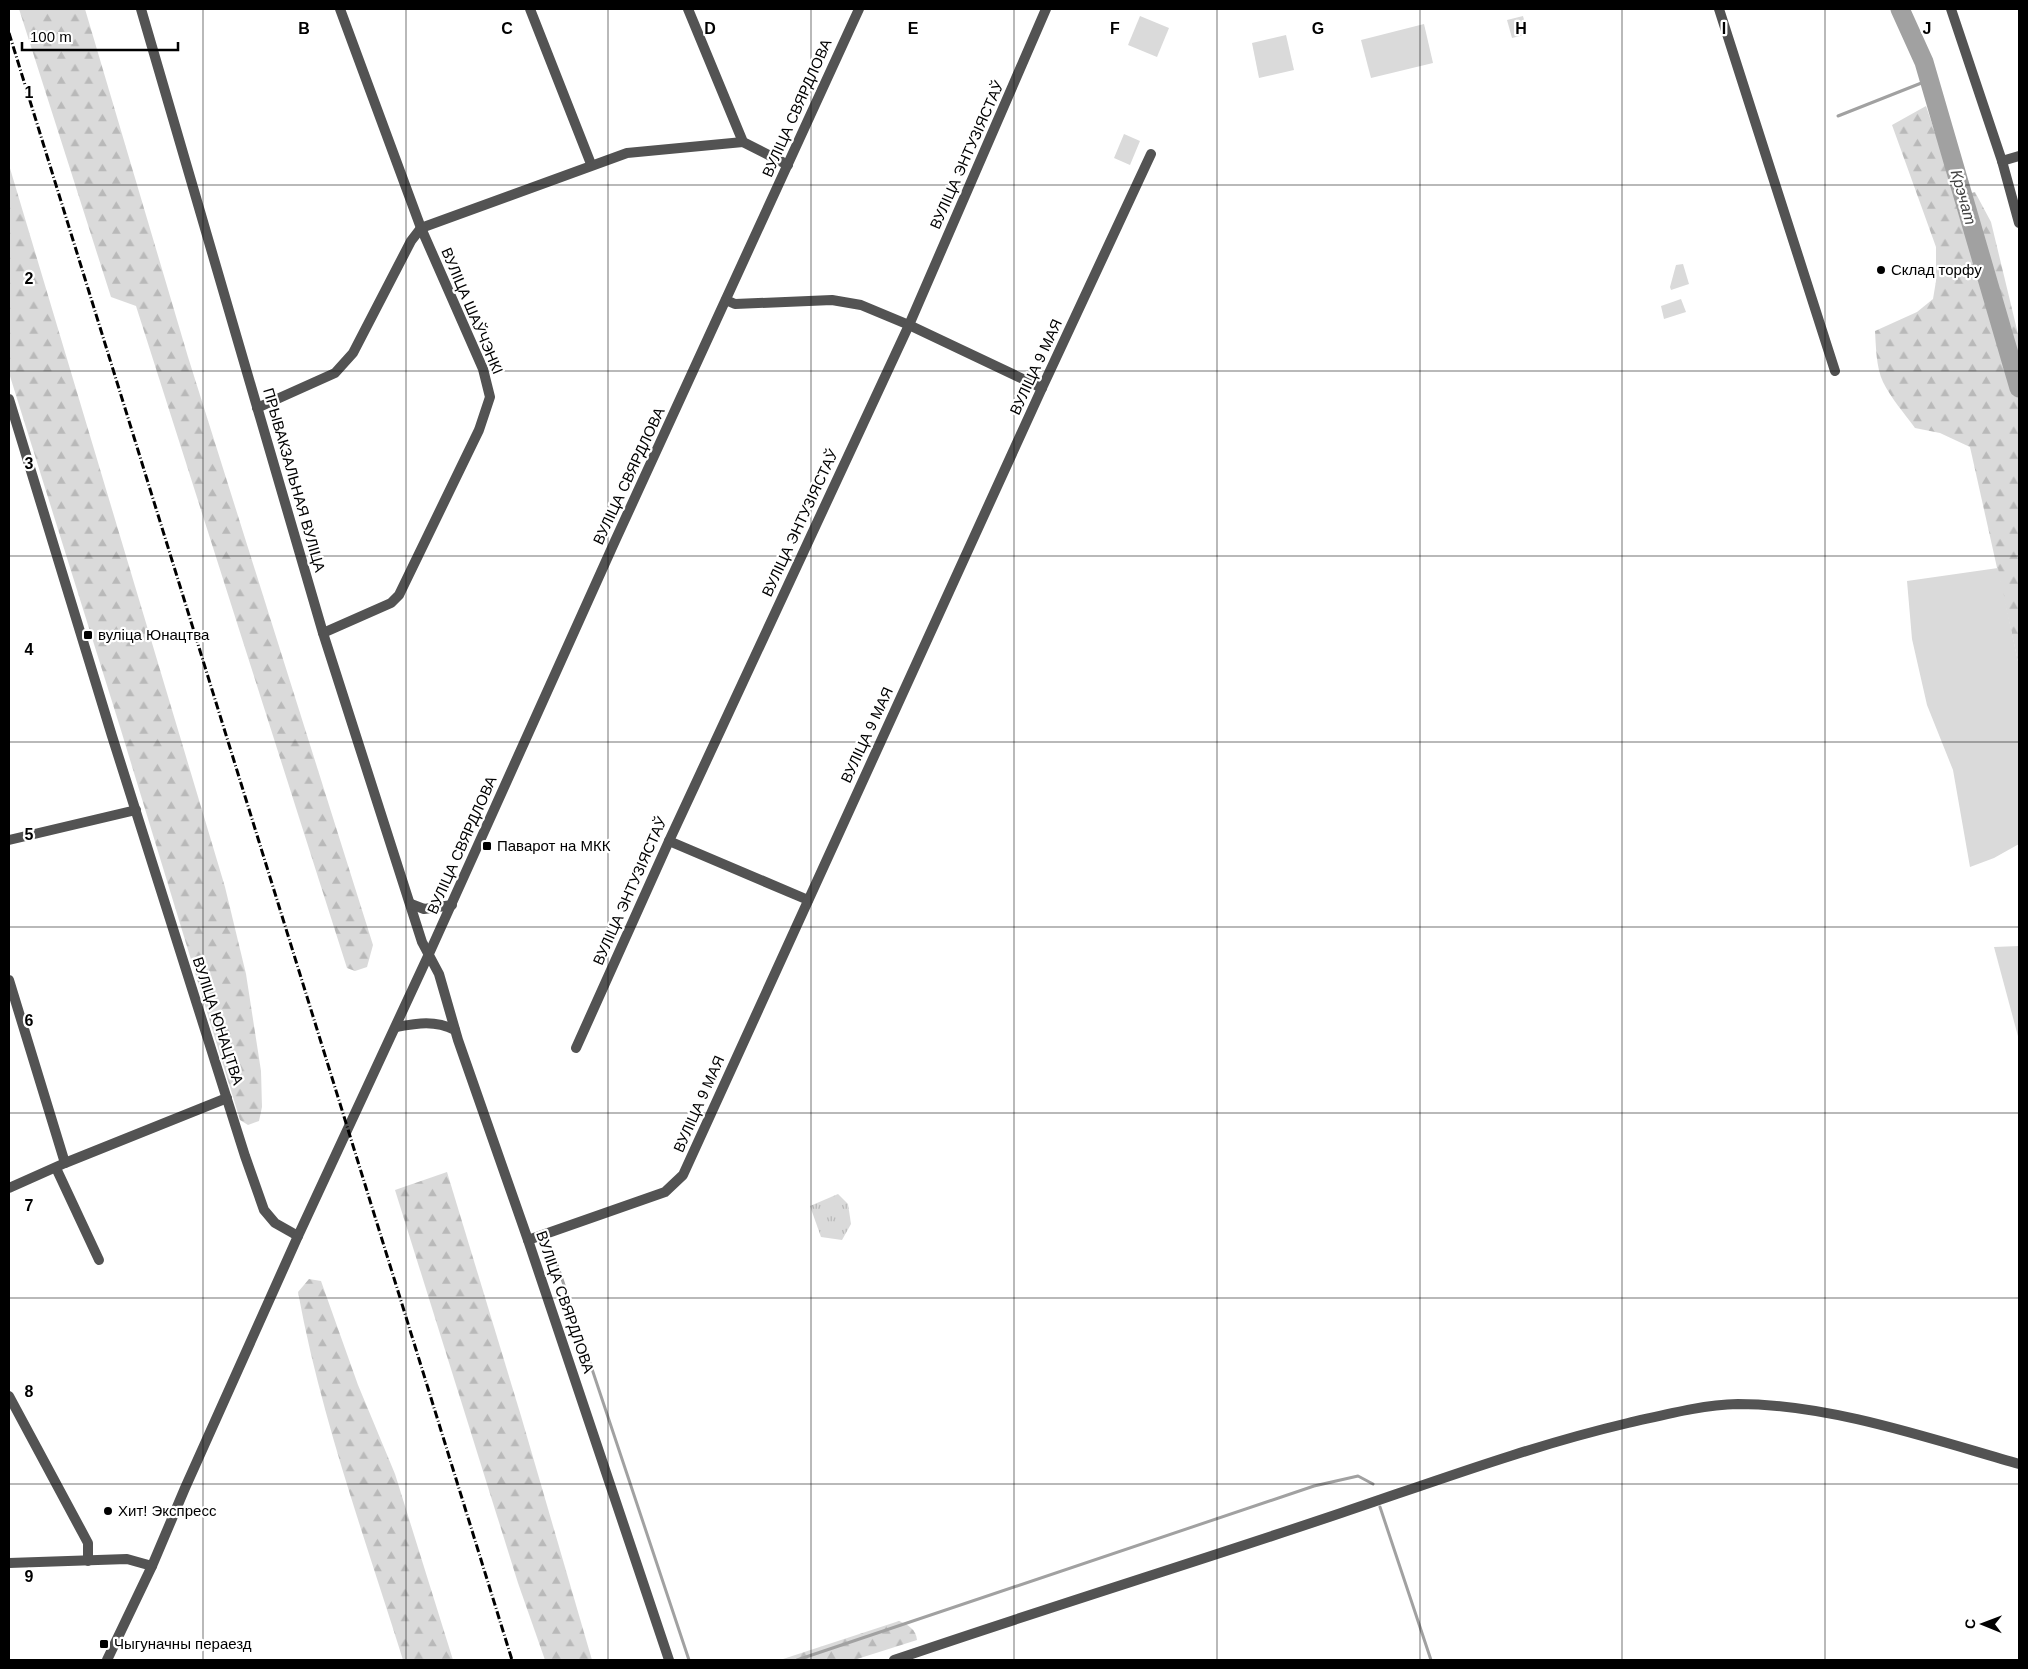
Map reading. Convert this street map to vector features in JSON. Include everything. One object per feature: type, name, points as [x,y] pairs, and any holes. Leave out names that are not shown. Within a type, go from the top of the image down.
[{"type":"street","name":"ПРЫВАКЗАЛЬНАЯ ВУЛІЦА","points":[[141,9],[324,633],[428,956]]},
{"type":"street","name":"ВУЛІЦА ШАЎЧЭНКІ","points":[[324,633],[391,603],[399,595],[479,430],[490,396],[483,369],[421,228],[340,9]]},
{"type":"street","points":[[530,9],[591,164]]},
{"type":"street","points":[[688,9],[742,142]]},
{"type":"street","name":"ВУЛІЦА СВЯРДЛОВА","points":[[107,1660],[152,1566],[298,1236],[452,905],[615,541],[859,9]]},
{"type":"street","name":"ВУЛІЦА ЭНТУЗІЯСТАЎ","points":[[576,1048],[669,841],[909,325],[1046,9]]},
{"type":"street","points":[[1719,9],[1835,371]]},
{"type":"street","points":[[1951,9],[2002,161],[2019,223]]},
{"type":"street","points":[[257,408],[335,373],[353,353],[411,241],[421,228],[591,164],[626,153],[742,142],[788,165]]},
{"type":"street","name":"ВУЛІЦА 9 МАЯ","points":[[528,1240],[665,1192],[683,1175],[1042,388],[1151,154]]},
{"type":"street","points":[[2002,161],[2019,156]]},
{"type":"street","points":[[726,300],[735,304],[832,300],[861,305],[909,325],[1042,388]]},
{"type":"street","name":"ВУЛІЦА ЮНАЦТВА","points":[[9,398],[136,810],[264,1210],[275,1223],[298,1236]]},
{"type":"street","points":[[9,840],[136,810]]},
{"type":"street","points":[[669,841],[808,900]]},
{"type":"street","points":[[411,904],[424,909],[452,905]]},
{"type":"street","name":"ВУЛІЦА СВЯРДЛОВА","points":[[428,956],[439,974],[455,1030],[528,1240],[669,1660]]},
{"type":"street","points":[[9,980],[65,1163]]},
{"type":"street","points":[[396,1027],[428,1022],[455,1030]]},
{"type":"street","points":[[9,1188],[65,1163],[227,1098]]},
{"type":"street","points":[[56,1168],[99,1260]]},
{"type":"street","points":[[9,1396],[88,1543],[88,1561]]},
{"type":"street","points":[[894,1660],[1342,1513],[1478,1466],[1583,1434],[1708,1406],[1738,1404],[1814,1412],[1881,1426],[2019,1464]]},
{"type":"street","points":[[9,1563],[127,1560],[152,1566]]},
{"type":"green space","points":[[19,9],[85,9],[188,357],[373,945],[367,967],[355,971],[347,968],[136,306],[111,297]]},
{"type":"green space","points":[[1140,16],[1169,28],[1157,57],[1128,45]]},
{"type":"green space","points":[[1523,16],[1528,34],[1512,38],[1507,20]]},
{"type":"green space","points":[[1424,24],[1433,63],[1371,78],[1361,40]]},
{"type":"green space","points":[[1286,35],[1294,70],[1259,78],[1252,43]]},
{"type":"green space","points":[[1926,106],[1957,197],[1975,192],[1991,222],[2019,338],[2019,666],[1970,447],[1940,433],[1915,428],[1886,388],[1878,363],[1875,331],[1917,312],[1933,299],[1936,281],[1936,247],[1892,125]]},
{"type":"green space","points":[[1124,134],[1140,141],[1130,165],[1114,158]]},
{"type":"green space","points":[[9,165],[225,887],[246,974],[261,1071],[262,1107],[259,1121],[248,1125],[240,1120],[9,373]]},
{"type":"green space","points":[[1683,264],[1689,284],[1671,290],[1670,287],[1676,265]]},
{"type":"green space","points":[[1681,299],[1686,312],[1664,319],[1661,306]]},
{"type":"green space","points":[[1998,568],[2019,666],[2019,844],[1994,858],[1970,867],[1953,770],[1927,705],[1912,639],[1907,581]]},
{"type":"green space","points":[[2019,946],[2019,1040],[1994,947]]},
{"type":"green space","points":[[447,1172],[592,1660],[545,1660],[518,1583],[395,1190]]},
{"type":"green space","points":[[838,1194],[848,1204],[851,1224],[842,1240],[821,1237],[810,1206]]},
{"type":"green space","points":[[309,1279],[321,1281],[358,1385],[395,1474],[453,1660],[403,1660],[345,1478],[319,1386],[298,1292]]},
{"type":"green space","points":[[899,1621],[913,1630],[917,1640],[854,1660],[780,1660]]},
{"type":"waterway","name":"Крэчат","points":[[1900,9],[1924,62],[2019,388]]},
{"type":"waterway","points":[[1838,116],[1929,80]]},
{"type":"waterway","points":[[551,1246],[689,1660]]},
{"type":"waterway","points":[[797,1660],[1314,1486],[1358,1476],[1373,1484]]},
{"type":"waterway","points":[[1380,1507],[1431,1660]]},
{"type":"railway","points":[[9,33],[512,1660]]},
{"type":"place","name":"Склад торфу","points":[[1881,270]]},
{"type":"place","name":"вуліца Юнацтва","points":[[88,635]]},
{"type":"place","name":"Паварот на МКК","points":[[487,846]]},
{"type":"place","name":"Хит! Экспресс","points":[[108,1511]]},
{"type":"place","name":"Чыгуначны пераезд","points":[[104,1644]]}]
